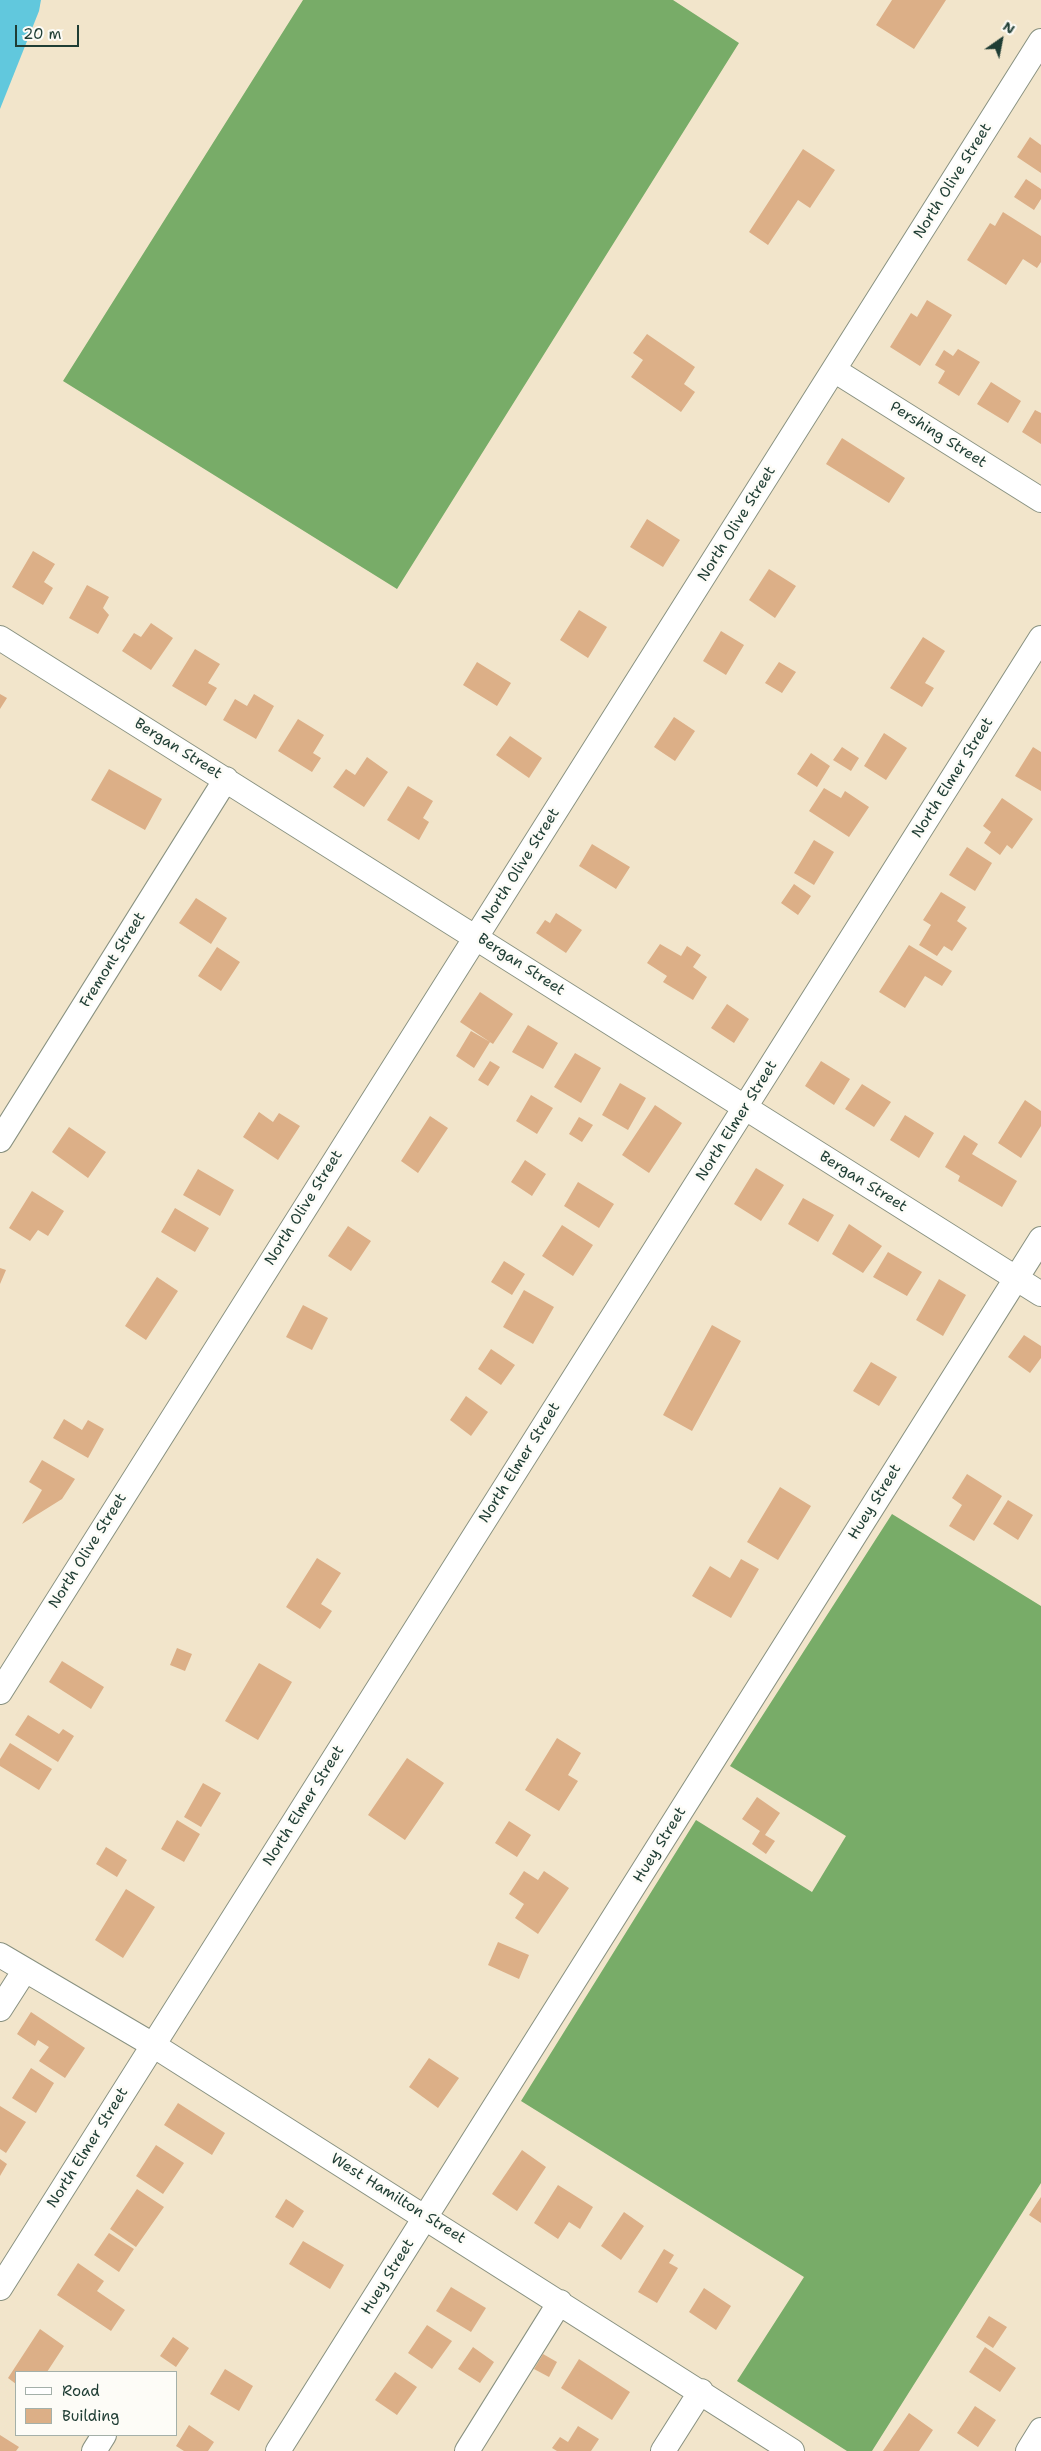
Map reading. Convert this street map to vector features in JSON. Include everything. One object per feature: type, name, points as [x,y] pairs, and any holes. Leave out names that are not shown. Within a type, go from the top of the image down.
[{"type":"street","name":"North Olive Street","points":[[0,1692],[1041,41]]},
{"type":"street","name":"Pershing Street","points":[[834,370],[1041,500]]},
{"type":"street","name":"Bergan Street","points":[[0,638],[1041,1294]]},
{"type":"street","name":"North Elmer Street","points":[[0,2288],[1041,638]]},
{"type":"street","name":"Fremont Street","points":[[0,1140],[226,779]]},
{"type":"street","name":"Huey Street","points":[[278,2451],[1041,1239]]},
{"type":"street","name":"West Hamilton Street","points":[[0,1955],[153,2045],[792,2451]]},
{"type":"street","points":[[0,2010],[25,1970]]},
{"type":"street","points":[[467,2451],[560,2302]]},
{"type":"street","points":[[663,2451],[700,2391]]},
{"type":"street","points":[[1028,2451],[1041,2430]]},
{"type":"street","points":[[94,2451],[103,2436]]},
{"type":"green space","points":[[303,0],[673,0],[739,43],[397,589],[63,381]]},
{"type":"green space","points":[[892,1514],[1041,1606],[1041,2183],[872,2451],[847,2451],[737,2381],[804,2277],[521,2101],[696,1820],[812,1892],[846,1836],[730,1766]]},
{"type":"water","points":[[0,0],[41,0],[39,11],[0,109]]},
{"type":"building","points":[[892,0],[946,0],[914,49],[876,25]]},
{"type":"building","points":[[1030,137],[1041,145],[1041,173],[1017,157]]},
{"type":"building","points":[[803,149],[835,170],[810,208],[798,200],[768,245],[749,232]]},
{"type":"building","points":[[1026,179],[1041,189],[1041,199],[1034,210],[1014,197]]},
{"type":"building","points":[[1003,212],[1041,236],[1041,262],[1037,268],[1023,259],[1006,285],[967,260],[990,223],[995,226]]},
{"type":"building","points":[[927,300],[952,315],[920,366],[890,347],[911,313],[917,317]]},
{"type":"building","points":[[647,334],[695,367],[684,384],[695,392],[681,412],[631,377],[643,360],[633,353]]},
{"type":"building","points":[[958,349],[980,362],[959,396],[938,383],[945,371],[935,365],[944,350],[953,356]]},
{"type":"building","points":[[991,382],[1021,401],[1008,423],[977,404]]},
{"type":"building","points":[[1035,410],[1041,413],[1041,444],[1022,432]]},
{"type":"building","points":[[842,438],[905,478],[889,503],[826,464]]},
{"type":"building","points":[[647,519],[680,540],[663,567],[630,547]]},
{"type":"building","points":[[33,551],[55,564],[44,582],[53,588],[43,605],[12,587]]},
{"type":"building","points":[[769,569],[796,586],[775,618],[749,600]]},
{"type":"building","points":[[87,585],[109,597],[103,608],[109,615],[98,634],[69,618]]},
{"type":"building","points":[[579,610],[607,627],[588,658],[560,640]]},
{"type":"building","points":[[151,623],[173,638],[151,670],[122,651],[134,633],[141,637]]},
{"type":"building","points":[[721,631],[744,645],[726,675],[703,661]]},
{"type":"building","points":[[923,637],[945,651],[925,683],[934,688],[922,707],[890,688]]},
{"type":"building","points":[[195,649],[220,664],[208,683],[217,688],[206,706],[172,686]]},
{"type":"building","points":[[477,662],[511,683],[497,706],[463,685]]},
{"type":"building","points":[[779,662],[796,672],[782,693],[765,683]]},
{"type":"building","points":[[0,694],[7,698],[0,709]]},
{"type":"building","points":[[254,694],[274,706],[256,739],[223,720],[235,699],[247,706]]},
{"type":"building","points":[[674,717],[695,731],[675,761],[654,747]]},
{"type":"building","points":[[298,719],[324,735],[313,753],[321,758],[312,772],[278,751]]},
{"type":"building","points":[[884,733],[907,748],[886,780],[864,766]]},
{"type":"building","points":[[510,736],[542,758],[529,778],[496,755]]},
{"type":"building","points":[[842,747],[859,758],[851,771],[833,760]]},
{"type":"building","points":[[1033,747],[1041,752],[1041,791],[1015,776]]},
{"type":"building","points":[[811,753],[830,766],[817,787],[797,774]]},
{"type":"building","points":[[367,757],[388,772],[364,807],[333,787],[346,769],[355,775]]},
{"type":"building","points":[[109,769],[162,799],[145,830],[91,800]]},
{"type":"building","points":[[408,786],[433,801],[423,818],[429,822],[419,840],[387,820]]},
{"type":"building","points":[[824,788],[841,798],[845,791],[869,807],[849,837],[809,811]]},
{"type":"building","points":[[1002,798],[1033,819],[1012,849],[1007,845],[1000,855],[984,843],[991,832],[983,826]]},
{"type":"building","points":[[814,840],[834,852],[814,885],[794,873]]},
{"type":"building","points":[[592,844],[630,867],[616,889],[579,866]]},
{"type":"building","points":[[967,847],[992,863],[975,891],[949,875]]},
{"type":"building","points":[[794,884],[811,896],[798,915],[781,903]]},
{"type":"building","points":[[941,892],[966,907],[957,921],[967,928],[952,951],[944,946],[937,956],[919,945],[931,925],[923,920]]},
{"type":"building","points":[[196,898],[227,918],[211,944],[179,923]]},
{"type":"building","points":[[556,913],[582,930],[566,953],[536,933],[545,920],[550,923]]},
{"type":"building","points":[[660,944],[681,956],[687,946],[701,955],[693,967],[707,977],[693,1000],[663,982],[667,976],[647,963]]},
{"type":"building","points":[[909,945],[952,971],[942,986],[925,976],[905,1008],[879,992]]},
{"type":"building","points":[[217,947],[240,962],[221,991],[198,976]]},
{"type":"building","points":[[480,992],[513,1014],[493,1044],[460,1022]]},
{"type":"building","points":[[727,1004],[749,1019],[734,1043],[711,1028]]},
{"type":"building","points":[[528,1025],[558,1043],[543,1069],[512,1052]]},
{"type":"building","points":[[471,1031],[490,1042],[474,1068],[456,1056]]},
{"type":"building","points":[[575,1053],[601,1068],[581,1103],[554,1087]]},
{"type":"building","points":[[490,1061],[500,1067],[488,1086],[478,1080]]},
{"type":"building","points":[[821,1061],[850,1079],[834,1105],[805,1086]]},
{"type":"building","points":[[620,1083],[646,1098],[628,1130],[602,1115]]},
{"type":"building","points":[[862,1084],[891,1102],[874,1127],[845,1109]]},
{"type":"building","points":[[531,1095],[553,1108],[537,1134],[516,1121]]},
{"type":"building","points":[[1025,1100],[1041,1111],[1041,1126],[1021,1158],[998,1143]]},
{"type":"building","points":[[655,1105],[682,1123],[649,1173],[622,1155]]},
{"type":"building","points":[[259,1112],[273,1122],[279,1113],[300,1126],[278,1160],[243,1137]]},
{"type":"building","points":[[905,1115],[934,1133],[919,1158],[890,1140]]},
{"type":"building","points":[[430,1116],[448,1128],[418,1173],[401,1161]]},
{"type":"building","points":[[579,1117],[593,1125],[582,1142],[569,1134]]},
{"type":"building","points":[[69,1127],[106,1152],[88,1178],[52,1152]]},
{"type":"building","points":[[964,1135],[978,1144],[972,1154],[1017,1181],[1002,1207],[958,1181],[960,1176],[945,1167]]},
{"type":"building","points":[[525,1160],[546,1174],[532,1196],[511,1182]]},
{"type":"building","points":[[756,1168],[784,1185],[761,1221],[734,1204]]},
{"type":"building","points":[[198,1169],[234,1190],[220,1216],[183,1195]]},
{"type":"building","points":[[578,1182],[614,1204],[599,1228],[564,1206]]},
{"type":"building","points":[[32,1191],[64,1211],[48,1236],[38,1230],[30,1241],[9,1228]]},
{"type":"building","points":[[803,1198],[834,1215],[818,1242],[788,1224]]},
{"type":"building","points":[[175,1208],[209,1228],[195,1252],[161,1232]]},
{"type":"building","points":[[849,1224],[882,1246],[863,1273],[832,1254]]},
{"type":"building","points":[[562,1225],[593,1245],[573,1276],[542,1256]]},
{"type":"building","points":[[348,1226],[371,1241],[351,1271],[328,1256]]},
{"type":"building","points":[[888,1252],[922,1272],[907,1296],[873,1277]]},
{"type":"building","points":[[504,1261],[525,1274],[512,1295],[491,1282]]},
{"type":"building","points":[[0,1268],[6,1270],[0,1284]]},
{"type":"building","points":[[157,1277],[178,1291],[146,1340],[125,1326]]},
{"type":"building","points":[[939,1279],[966,1295],[943,1336],[916,1320]]},
{"type":"building","points":[[524,1290],[554,1307],[533,1344],[503,1327]]},
{"type":"building","points":[[303,1305],[328,1318],[312,1350],[286,1337]]},
{"type":"building","points":[[712,1325],[741,1341],[692,1431],[663,1415]]},
{"type":"building","points":[[1024,1335],[1041,1346],[1041,1358],[1030,1373],[1008,1357]]},
{"type":"building","points":[[491,1349],[515,1365],[501,1385],[478,1369]]},
{"type":"building","points":[[871,1362],[897,1377],[879,1406],[853,1391]]},
{"type":"building","points":[[466,1396],[488,1412],[471,1436],[450,1420]]},
{"type":"building","points":[[64,1419],[82,1430],[88,1420],[104,1429],[88,1458],[53,1438]]},
{"type":"building","points":[[42,1460],[75,1479],[62,1499],[22,1524],[42,1490],[29,1482]]},
{"type":"building","points":[[967,1474],[1002,1496],[974,1541],[949,1526],[962,1505],[952,1498]]},
{"type":"building","points":[[780,1487],[811,1506],[778,1560],[747,1542]]},
{"type":"building","points":[[1008,1500],[1033,1515],[1018,1540],[993,1524]]},
{"type":"building","points":[[317,1558],[341,1573],[321,1604],[332,1611],[320,1629],[286,1607]]},
{"type":"building","points":[[741,1559],[759,1569],[731,1618],[692,1596],[710,1566],[730,1578]]},
{"type":"building","points":[[177,1648],[192,1654],[185,1671],[170,1665]]},
{"type":"building","points":[[62,1661],[104,1687],[91,1709],[49,1682]]},
{"type":"building","points":[[259,1663],[292,1682],[258,1740],[225,1721]]},
{"type":"building","points":[[28,1715],[59,1734],[63,1729],[74,1736],[58,1762],[15,1735]]},
{"type":"building","points":[[557,1738],[581,1753],[568,1775],[578,1781],[559,1811],[525,1790]]},
{"type":"building","points":[[10,1743],[52,1769],[39,1790],[0,1766],[0,1759]]},
{"type":"building","points":[[407,1758],[444,1783],[405,1840],[368,1815]]},
{"type":"building","points":[[203,1783],[221,1793],[201,1827],[184,1817]]},
{"type":"building","points":[[757,1797],[780,1813],[765,1835],[775,1841],[766,1854],[752,1844],[760,1831],[742,1819]]},
{"type":"building","points":[[177,1820],[200,1834],[184,1862],[161,1849]]},
{"type":"building","points":[[509,1821],[531,1835],[517,1857],[495,1843]]},
{"type":"building","points":[[106,1847],[127,1860],[117,1877],[96,1864]]},
{"type":"building","points":[[524,1871],[538,1880],[544,1871],[569,1888],[538,1934],[515,1918],[524,1904],[509,1894]]},
{"type":"building","points":[[126,1889],[155,1907],[123,1958],[95,1940]]},
{"type":"building","points":[[498,1942],[529,1955],[519,1979],[488,1965]]},
{"type":"building","points":[[31,2012],[85,2048],[65,2078],[39,2061],[49,2047],[38,2040],[35,2046],[17,2034]]},
{"type":"building","points":[[429,2058],[459,2078],[438,2108],[409,2087]]},
{"type":"building","points":[[31,2068],[54,2083],[36,2113],[12,2098]]},
{"type":"building","points":[[178,2103],[225,2133],[212,2155],[164,2125]]},
{"type":"building","points":[[0,2106],[26,2122],[6,2153],[0,2149]]},
{"type":"building","points":[[156,2145],[184,2163],[163,2194],[136,2176]]},
{"type":"building","points":[[522,2150],[546,2167],[517,2211],[492,2194]]},
{"type":"building","points":[[0,2159],[7,2164],[0,2176]]},
{"type":"building","points":[[558,2185],[593,2207],[580,2229],[569,2222],[558,2239],[534,2223]]},
{"type":"building","points":[[137,2189],[164,2207],[136,2247],[110,2229]]},
{"type":"building","points":[[1041,2197],[1041,2223],[1029,2215]]},
{"type":"building","points":[[286,2199],[304,2211],[293,2228],[275,2217]]},
{"type":"building","points":[[624,2212],[644,2226],[621,2260],[601,2246]]},
{"type":"building","points":[[109,2233],[134,2249],[119,2272],[94,2255]]},
{"type":"building","points":[[303,2241],[344,2265],[330,2289],[289,2264]]},
{"type":"building","points":[[664,2249],[674,2255],[669,2263],[678,2268],[657,2303],[638,2292]]},
{"type":"building","points":[[78,2263],[104,2281],[97,2291],[125,2310],[111,2331],[57,2295]]},
{"type":"building","points":[[451,2287],[486,2308],[471,2332],[436,2311]]},
{"type":"building","points":[[704,2288],[731,2306],[716,2330],[689,2312]]},
{"type":"building","points":[[989,2316],[1007,2327],[993,2348],[976,2337]]},
{"type":"building","points":[[427,2325],[452,2341],[432,2369],[408,2353]]},
{"type":"building","points":[[40,2329],[64,2346],[48,2371],[15,2371],[15,2383],[8,2378]]},
{"type":"building","points":[[173,2337],[189,2348],[176,2367],[160,2356]]},
{"type":"building","points":[[473,2347],[494,2362],[480,2383],[458,2369]]},
{"type":"building","points":[[985,2347],[1016,2368],[1000,2392],[969,2372]]},
{"type":"building","points":[[543,2354],[557,2362],[549,2377],[534,2369]]},
{"type":"building","points":[[579,2359],[630,2392],[612,2420],[561,2388]]},
{"type":"building","points":[[225,2369],[253,2386],[239,2411],[210,2394]]},
{"type":"building","points":[[395,2372],[417,2387],[397,2415],[375,2400]]},
{"type":"building","points":[[975,2406],[996,2420],[978,2447],[957,2433]]},
{"type":"building","points":[[909,2413],[933,2430],[919,2451],[883,2451]]},
{"type":"building","points":[[189,2425],[214,2442],[208,2451],[184,2451],[176,2446]]},
{"type":"building","points":[[578,2426],[599,2439],[591,2451],[557,2451],[552,2448],[560,2437],[568,2442]]},
{"type":"building","points":[[0,2435],[19,2447],[16,2451],[0,2451]]}]
